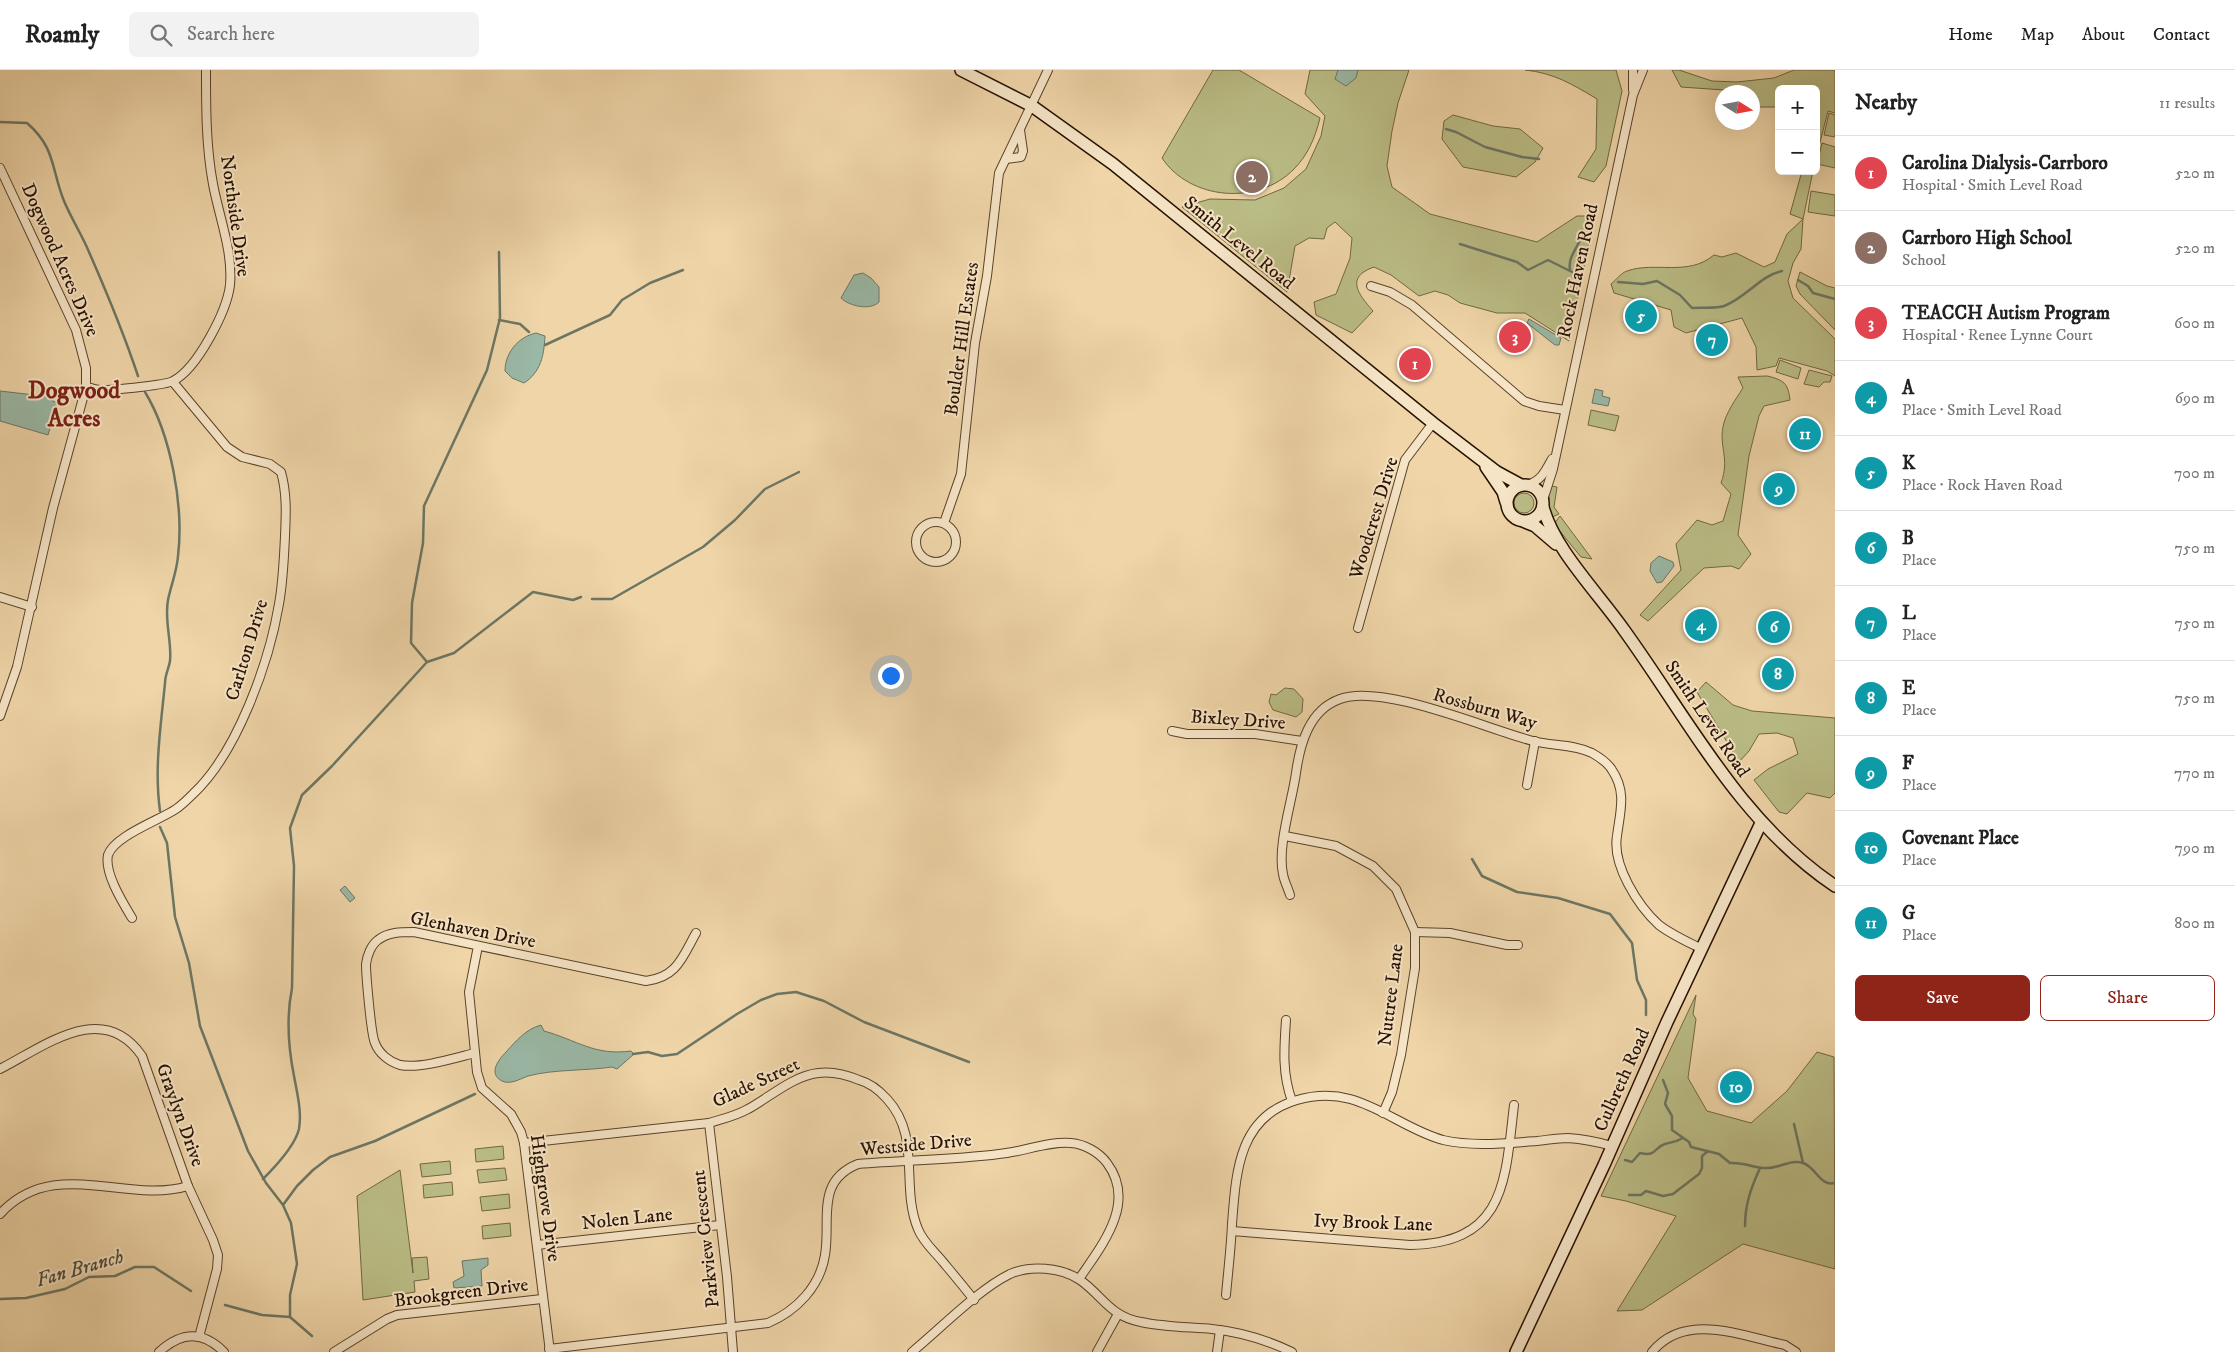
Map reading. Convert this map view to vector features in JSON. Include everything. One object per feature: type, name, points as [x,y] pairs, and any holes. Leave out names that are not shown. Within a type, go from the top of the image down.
[{"type":"main road","name":"Smith Level Road","points":[[961,70],[1032,106],[1113,164],[1433,423],[1505,478],[1524,485]]},
{"type":"main road","name":"Smith Level Road","points":[[1483,460],[1503,492],[1506,502]]},
{"type":"main road","points":[[1524,485],[1537,490],[1543,504],[1537,518],[1526,522],[1509,514],[1506,502],[1511,491],[1524,485]]},
{"type":"main road","name":"Smith Level Road","points":[[1543,504],[1549,524],[1568,555],[1664,686],[1712,761],[1761,823],[1816,873],[1835,886]]},
{"type":"main road","name":"Smith Level Road","points":[[1526,522],[1544,533],[1568,555]]},
{"type":"main road","name":"Culbreth Road","points":[[1516,1352],[1761,823]]},
{"type":"street","name":"Northside Drive","points":[[173,382],[190,366],[208,341],[222,314],[230,285],[227,246],[212,175],[206,70]]},
{"type":"street","name":"Boulder Hill Estates","points":[[944,523],[961,474],[975,343],[987,276],[999,173],[1048,70]]},
{"type":"street","name":"Rock Haven Road","points":[[1633,70],[1633,95]]},
{"type":"street","name":"Rock Haven Road","points":[[1543,504],[1552,476],[1633,95],[1643,70]]},
{"type":"street","points":[[1006,159],[1021,157],[1023,152],[1020,130]]},
{"type":"street","name":"Dogwood Acres Drive","points":[[0,168],[76,330],[86,368],[86,387],[53,508],[32,607],[17,667],[0,716]]},
{"type":"street","points":[[1371,286],[1390,292],[1412,305],[1524,401],[1539,406],[1565,410]]},
{"type":"street","points":[[86,387],[103,390],[173,382]]},
{"type":"street","name":"Carlton Drive","points":[[132,918],[113,883],[108,855],[113,847],[123,838],[177,808],[205,782],[220,761],[245,712],[266,658],[279,603],[283,564],[286,501],[281,472],[270,464],[242,457],[227,447],[173,382]]},
{"type":"street","name":"Woodcrest Drive","points":[[1358,628],[1403,466],[1410,453],[1433,423]]},
{"type":"street","name":"Rock Haven Road","points":[[1524,485],[1537,482],[1542,478],[1556,453]]},
{"type":"street","points":[[932,522],[944,523],[950,526],[956,537],[955,550],[946,560],[940,562],[927,560],[916,546],[918,533],[926,524],[932,522]]},
{"type":"street","points":[[0,597],[32,607]]},
{"type":"street","name":"Rossburn Way","points":[[1290,895],[1283,874],[1285,836],[1302,741],[1314,719],[1325,707],[1338,699],[1372,695],[1449,714],[1535,741],[1577,748],[1592,753],[1612,770],[1620,785],[1623,800],[1616,837],[1617,854],[1624,877],[1652,917],[1660,925],[1702,949]]},
{"type":"street","name":"Bixley Drive","points":[[1172,731],[1187,734],[1255,734],[1302,741]]},
{"type":"street","points":[[1527,785],[1535,741]]},
{"type":"street","name":"Nuttree Lane","points":[[1285,836],[1336,846],[1373,866],[1396,889],[1415,932],[1415,968],[1401,1055],[1392,1092],[1383,1113]]},
{"type":"street","name":"Glenhaven Drive","points":[[475,1054],[408,1066],[386,1058],[375,1043],[366,964],[376,941],[399,932],[414,932],[646,981],[660,979],[675,969],[696,933]]},
{"type":"street","points":[[1415,932],[1450,933],[1518,946]]},
{"type":"street","name":"Highgrove Drive","points":[[478,946],[469,992],[477,1072],[482,1088],[511,1114],[521,1132],[524,1143],[550,1350]]},
{"type":"street","points":[[1286,1020],[1284,1068],[1285,1080],[1292,1102]]},
{"type":"street","name":"Graylyn Drive","points":[[0,1069],[78,1031],[105,1029],[121,1035],[133,1044],[142,1056],[188,1186],[213,1240],[218,1262],[199,1336]]},
{"type":"street","name":"Glade Street","points":[[524,1143],[709,1122],[747,1110],[802,1078],[819,1073],[835,1073],[867,1082],[897,1110],[904,1126],[909,1161],[912,1207],[918,1228],[927,1244],[974,1300]]},
{"type":"street","points":[[1226,1296],[1236,1174],[1245,1145],[1264,1119],[1282,1106],[1292,1102],[1308,1097],[1337,1097],[1362,1103],[1396,1121],[1442,1140],[1480,1144],[1566,1138],[1612,1146]]},
{"type":"street","name":"Ivy Brook Lane","points":[[1232,1231],[1410,1245],[1444,1242],[1459,1237],[1471,1229],[1491,1210],[1502,1188],[1514,1104]]},
{"type":"street","name":"Parkview Crescent","points":[[709,1122],[733,1352]]},
{"type":"street","name":"Westside Drive","points":[[550,1350],[732,1328],[768,1323],[781,1318],[799,1304],[811,1289],[820,1272],[825,1254],[826,1206],[830,1192],[836,1180],[845,1169],[858,1164],[999,1154],[1056,1144],[1072,1143],[1088,1148],[1103,1158],[1116,1177],[1120,1194],[1111,1229],[1079,1279]]},
{"type":"street","points":[[0,1214],[18,1198],[49,1185],[80,1183],[166,1190],[188,1186]]},
{"type":"street","name":"Nolen Lane","points":[[537,1245],[720,1225]]},
{"type":"street","points":[[912,1352],[995,1283],[1024,1269],[1056,1270],[1079,1279],[1107,1307],[1118,1314],[1139,1322],[1220,1330],[1262,1340],[1292,1352]]},
{"type":"street","name":"Brookgreen Drive","points":[[334,1352],[387,1319],[397,1315],[542,1298]]},
{"type":"street","points":[[1097,1352],[1118,1314]]},
{"type":"street","points":[[1652,1352],[1664,1340],[1676,1333],[1703,1328],[1784,1345],[1796,1352]]},
{"type":"street","points":[[1217,1352],[1220,1330]]},
{"type":"street","points":[[159,1352],[177,1339],[199,1336],[209,1340],[224,1352]]},
{"type":"green space","points":[[1213,70],[1239,70],[1320,118],[1307,152],[1294,169],[1279,181],[1262,189],[1244,193],[1225,193],[1207,190],[1189,183],[1174,172],[1162,158]]},
{"type":"green space","points":[[1310,70],[1409,70],[1398,103],[1387,166],[1392,187],[1430,214],[1537,242],[1577,216],[1588,216],[1593,222],[1569,341],[1525,313],[1497,313],[1460,303],[1448,295],[1435,291],[1419,296],[1391,275],[1374,267],[1365,271],[1357,281],[1359,292],[1373,311],[1352,333],[1316,315],[1314,302],[1336,294],[1350,258],[1352,238],[1335,222],[1327,228],[1324,239],[1309,238],[1295,246],[1287,292],[1182,207],[1210,199],[1255,200],[1284,188],[1306,169],[1321,136],[1325,116],[1305,94]]},
{"type":"green space","points":[[1525,70],[1616,70],[1622,91],[1606,166],[1594,182],[1578,177],[1596,149],[1597,99],[1571,84],[1554,77]]},
{"type":"green space","points":[[1672,70],[1679,70],[1712,81],[1737,82],[1774,78],[1794,70],[1835,70],[1835,113],[1828,111],[1820,142],[1820,85],[1775,85],[1775,107],[1760,107],[1760,85],[1715,85],[1715,89],[1681,87]]},
{"type":"green space","points":[[1829,113],[1835,115],[1835,137],[1824,135]]},
{"type":"green space","points":[[1453,115],[1493,126],[1520,129],[1543,148],[1535,162],[1516,177],[1463,167],[1442,139],[1444,121]]},
{"type":"green space","points":[[1822,143],[1835,147],[1835,168],[1820,165]]},
{"type":"green space","points":[[1801,175],[1812,175],[1803,219],[1790,214]]},
{"type":"green space","points":[[1811,191],[1835,195],[1835,216],[1808,212]]},
{"type":"green space","points":[[1803,219],[1801,249],[1793,263],[1788,281],[1793,298],[1835,339],[1835,376],[1827,371],[1779,358],[1776,366],[1757,370],[1756,347],[1742,318],[1686,333],[1674,327],[1671,310],[1614,293],[1611,284],[1627,271],[1638,268],[1682,267],[1704,262],[1714,255],[1722,257],[1736,253],[1764,267],[1775,262],[1787,234]]},
{"type":"green space","points":[[1800,272],[1827,286],[1835,288],[1835,330],[1800,294],[1796,286]]},
{"type":"green space","points":[[1780,360],[1801,368],[1798,379],[1776,372]]},
{"type":"green space","points":[[1809,370],[1832,376],[1830,382],[1824,382],[1819,387],[1804,384]]},
{"type":"green space","points":[[1767,376],[1784,383],[1790,400],[1764,406],[1759,416],[1749,456],[1738,535],[1751,554],[1739,569],[1731,566],[1704,568],[1648,621],[1640,615],[1681,570],[1676,544],[1697,520],[1712,525],[1723,521],[1731,494],[1721,483],[1725,467],[1722,434],[1726,417],[1743,388],[1738,377]]},
{"type":"green space","points":[[1591,410],[1619,416],[1615,431],[1588,425]]},
{"type":"green space","points":[[1551,486],[1557,487],[1554,507],[1559,514],[1550,518],[1546,507]]},
{"type":"green space","points":[[1520,493],[1528,493],[1534,499],[1534,507],[1528,513],[1520,513],[1514,507],[1514,499]]},
{"type":"green space","points":[[1560,516],[1592,559],[1581,557],[1554,524]]},
{"type":"green space","points":[[1706,682],[1733,705],[1752,711],[1835,718],[1835,793],[1830,798],[1807,793],[1787,814],[1779,812],[1754,780],[1768,769],[1798,754],[1793,738],[1777,733],[1759,734],[1749,751],[1739,762],[1697,692]]},
{"type":"green space","points":[[1285,688],[1294,689],[1303,699],[1302,712],[1296,717],[1273,710],[1269,702],[1271,694],[1276,695]]},
{"type":"green space","points":[[1696,995],[1693,1014],[1696,1019],[1688,1078],[1707,1111],[1751,1123],[1787,1091],[1817,1052],[1834,1057],[1835,1269],[1743,1244],[1642,1310],[1617,1311],[1676,1216],[1626,1201],[1601,1196]]},
{"type":"green space","points":[[503,1146],[504,1159],[476,1162],[475,1149]]},
{"type":"green space","points":[[450,1161],[451,1174],[422,1177],[420,1164]]},
{"type":"green space","points":[[505,1168],[507,1180],[479,1183],[477,1170]]},
{"type":"green space","points":[[400,1170],[413,1273],[412,1258],[427,1257],[429,1279],[414,1281],[415,1292],[363,1300],[357,1196]]},
{"type":"green space","points":[[452,1182],[453,1195],[424,1198],[423,1185]]},
{"type":"green space","points":[[509,1194],[510,1208],[482,1211],[480,1197]]},
{"type":"green space","points":[[510,1223],[511,1236],[483,1239],[482,1226]]},
{"type":"shaded area","points":[[1338,70],[1358,70],[1356,78],[1346,86],[1335,79]]},
{"type":"shaded area","points":[[863,273],[871,278],[879,287],[879,302],[875,305],[865,307],[854,305],[841,298],[854,275]]},
{"type":"shaded area","points":[[1529,319],[1561,338],[1559,345],[1555,345],[1527,323]]},
{"type":"shaded area","points":[[536,333],[545,336],[544,350],[538,368],[530,379],[524,383],[512,378],[505,371],[507,358],[518,342]]},
{"type":"shaded area","points":[[1595,389],[1603,391],[1602,396],[1610,398],[1608,406],[1592,403]]},
{"type":"shaded area","points":[[0,391],[43,396],[57,403],[48,435],[0,421]]},
{"type":"shaded area","points":[[1659,556],[1673,562],[1674,566],[1662,582],[1657,583],[1650,571],[1651,563]]},
{"type":"shaded area","points":[[345,886],[355,898],[350,902],[340,890]]},
{"type":"shaded area","points":[[541,1025],[544,1031],[586,1046],[606,1051],[631,1051],[634,1054],[617,1069],[612,1067],[549,1072],[508,1082],[498,1078],[495,1071],[503,1055],[526,1032]]},
{"type":"shaded area","points":[[488,1258],[488,1265],[481,1270],[482,1286],[454,1288],[453,1282],[464,1276],[462,1261]]},
{"type":"waterway","points":[[0,122],[27,123],[36,132],[48,150],[64,201],[102,283],[138,376]]},
{"type":"waterway","points":[[1446,129],[1485,147],[1522,157],[1539,159]]},
{"type":"waterway","points":[[1570,270],[1571,259],[1582,235],[1582,230]]},
{"type":"waterway","points":[[1460,244],[1517,262],[1528,270],[1548,260],[1574,273]]},
{"type":"waterway","points":[[427,662],[411,643],[412,603],[423,543],[424,506],[487,370],[500,318],[499,252]]},
{"type":"waterway","points":[[545,345],[610,315],[622,300],[650,283],[683,270]]},
{"type":"waterway","points":[[1618,282],[1643,284],[1657,281],[1680,295],[1692,308],[1717,307],[1732,302],[1767,277],[1782,271]]},
{"type":"waterway","points":[[1798,280],[1808,286],[1813,293],[1835,299]]},
{"type":"waterway","points":[[499,320],[520,324],[529,332]]},
{"type":"waterway","points":[[145,392],[162,429],[174,471],[179,515],[177,562],[167,608],[170,653],[165,680],[159,747],[158,795],[160,811]]},
{"type":"waterway","points":[[592,599],[612,599],[703,547],[735,520],[765,489],[799,472]]},
{"type":"waterway","points":[[263,1179],[289,1149],[297,1136],[300,1122],[299,1102],[290,1054],[288,1021],[292,988],[294,866],[290,828],[302,795],[332,766],[427,662],[454,653],[533,592],[573,600],[581,597]]},
{"type":"waterway","points":[[160,827],[167,843],[175,917],[189,963],[200,1026],[248,1151],[266,1183],[283,1205],[291,1223],[297,1264],[290,1295],[290,1317]]},
{"type":"waterway","points":[[1472,859],[1482,876],[1517,892],[1558,898],[1610,914],[1632,943],[1637,980],[1646,1000],[1646,1015]]},
{"type":"waterway","points":[[633,1054],[648,1052],[662,1056],[677,1054],[761,1000],[777,994],[796,992],[824,1001],[864,1022],[969,1062]]},
{"type":"waterway","points":[[1663,1080],[1668,1093],[1665,1104],[1672,1116],[1672,1130],[1689,1142],[1691,1147],[1719,1154],[1730,1163],[1759,1168],[1772,1168],[1799,1162],[1807,1165],[1826,1182],[1835,1183]]},
{"type":"waterway","points":[[283,1205],[297,1186],[330,1157],[375,1141],[475,1094]]},
{"type":"waterway","points":[[1794,1124],[1803,1163]]},
{"type":"waterway","points":[[1625,1160],[1632,1162],[1640,1153],[1650,1154],[1665,1144],[1683,1138]]},
{"type":"waterway","points":[[1629,1195],[1641,1195],[1646,1191],[1663,1196],[1673,1194],[1699,1174],[1702,1168],[1702,1156],[1708,1151]]},
{"type":"waterway","points":[[1745,1226],[1749,1196],[1760,1168]]},
{"type":"waterway","name":"Fan Branch","points":[[0,1299],[26,1298],[65,1289],[89,1277],[115,1276],[135,1267],[154,1267],[191,1291]]},
{"type":"waterway","name":"Fan Branch","points":[[225,1305],[262,1315],[290,1317],[312,1336]]},
{"type":"place","name":"Carrboro High School","points":[[1252,177]]},
{"type":"place","name":"K","points":[[1641,316]]},
{"type":"place","name":"TEACCH Autism Program","points":[[1515,337]]},
{"type":"place","name":"L","points":[[1712,340]]},
{"type":"place","name":"Carolina Dialysis-Carrboro","points":[[1415,364]]},
{"type":"place","name":"G","points":[[1805,434]]},
{"type":"place","name":"F","points":[[1779,489]]},
{"type":"place","name":"A","points":[[1701,625]]},
{"type":"place","name":"B","points":[[1774,627]]},
{"type":"place","name":"E","points":[[1778,674]]},
{"type":"place","name":"Covenant Place","points":[[1736,1087]]},
{"type":"district","name":"Dogwood Acres","points":[[74,405]]}]
